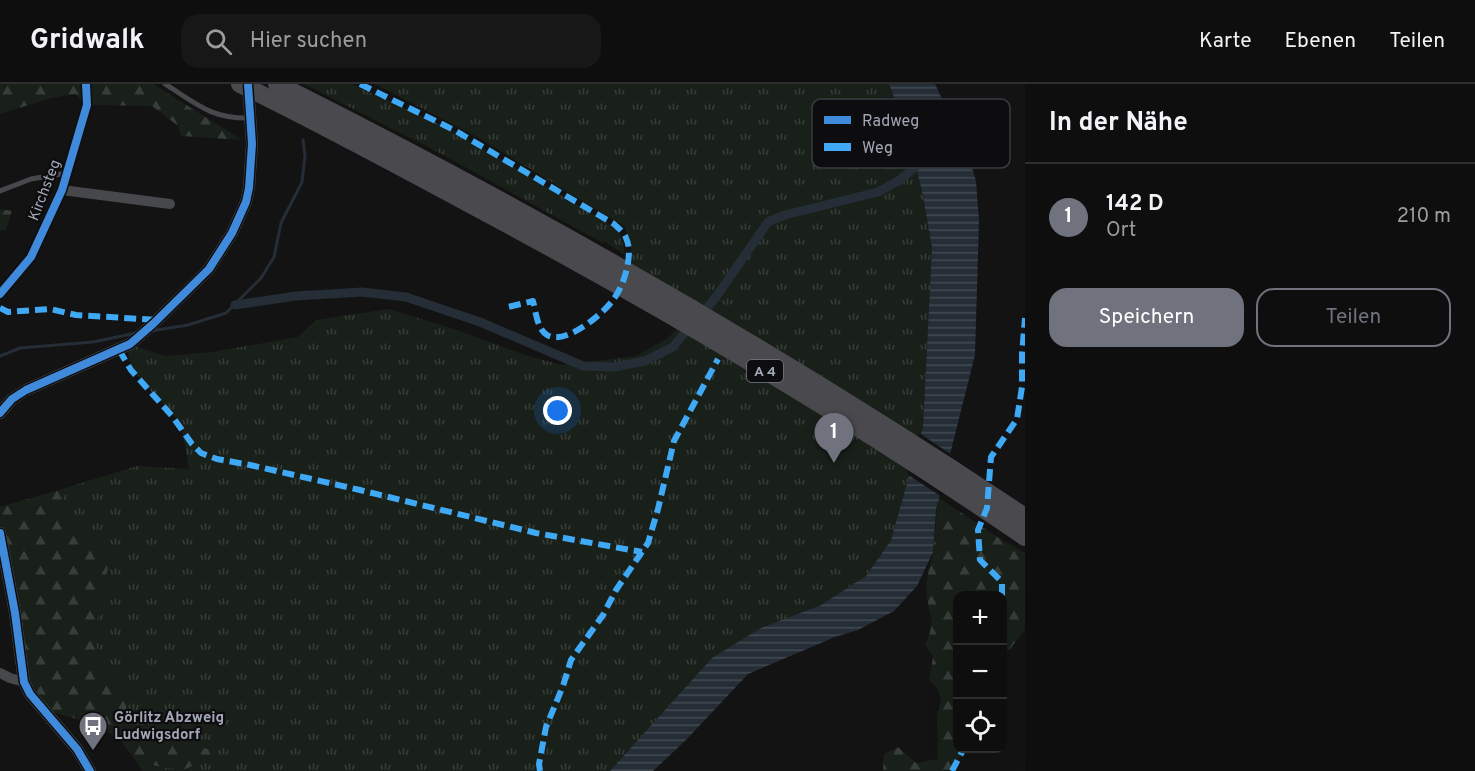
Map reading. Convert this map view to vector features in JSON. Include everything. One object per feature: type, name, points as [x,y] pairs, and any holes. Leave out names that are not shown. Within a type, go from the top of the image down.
[{"type":"highway","name":"A 4","points":[[240,84],[406,170],[597,263]]},
{"type":"highway","name":"A 4","points":[[277,84],[444,170],[597,263],[795,389],[934,466],[998,509]]},
{"type":"highway","points":[[998,509],[1025,517]]},
{"type":"highway","points":[[998,509],[1025,537]]},
{"type":"street","name":"Kirchsteg","points":[[0,294],[32,257],[62,190],[87,105],[86,84]]},
{"type":"street","points":[[0,413],[12,399],[26,390],[119,350],[136,339],[209,269],[232,233],[246,202],[252,144],[250,118],[253,89]]},
{"type":"street","name":"Kirchsteg","points":[[62,190],[170,204]]},
{"type":"street","points":[[0,533],[15,613],[24,682],[30,694],[77,749],[90,771]]},
{"type":"street","points":[[0,673],[24,682]]},
{"type":"lane","points":[[165,84],[207,111],[224,117],[250,118]]},
{"type":"lane","points":[[0,191],[31,179],[67,173]]},
{"type":"green space","points":[[0,84],[153,84],[242,140],[181,136],[178,126],[152,106],[86,105],[75,94],[51,98],[0,114]]},
{"type":"green space","points":[[304,84],[351,84],[454,131],[614,227],[622,238],[625,255],[604,241],[603,243],[436,151]]},
{"type":"green space","points":[[375,84],[889,84],[895,99],[812,99],[812,168],[916,168],[932,247],[923,427],[918,446],[632,271],[631,245],[625,227],[481,139]]},
{"type":"green space","points":[[0,209],[12,211],[6,230],[0,230]]},
{"type":"green space","points":[[389,309],[454,329],[528,356],[562,365],[636,356],[668,338],[683,322],[913,464],[891,540],[866,576],[821,605],[761,628],[610,771],[142,771],[136,761],[166,768],[213,750],[179,746],[141,721],[126,708],[127,694],[103,676],[94,634],[111,553],[63,516],[62,489],[137,466],[189,469],[179,423],[141,380],[134,370],[128,351],[134,346],[166,356],[212,352],[298,337],[316,320]]},
{"type":"green space","points":[[62,489],[63,516],[111,553],[94,634],[103,676],[127,694],[126,708],[141,721],[179,746],[213,749],[215,757],[185,769],[166,768],[136,761],[121,741],[98,725],[52,712],[29,681],[0,528],[0,507]]},
{"type":"green space","points":[[939,498],[1025,553],[1025,630],[1007,651],[1007,591],[953,591],[953,753],[962,753],[952,771],[883,771],[884,754],[898,747],[916,763],[938,759],[937,716],[941,701],[938,689],[929,680],[933,657],[925,644],[931,629],[927,584]]},
{"type":"shaded area","points":[[889,84],[935,84],[942,99],[895,99]]},
{"type":"shaded area","points":[[916,168],[972,168],[976,181],[979,221],[975,355],[936,510],[933,552],[917,586],[894,611],[858,630],[835,637],[748,674],[686,740],[653,771],[610,771],[712,658],[761,628],[821,605],[866,576],[891,540],[923,427],[932,247]]},
{"type":"pier","points":[[919,433],[952,455],[942,497],[907,474]]},
{"type":"waterway","points":[[151,331],[188,325],[226,313],[261,278],[274,257],[281,223],[302,182],[305,156],[303,140]]},
{"type":"waterway","points":[[701,315],[768,222],[785,215],[878,192],[900,180],[914,168]]},
{"type":"waterway","points":[[235,305],[296,296],[362,292],[406,297],[480,322],[583,366],[614,367],[645,361],[673,347],[691,325]]},
{"type":"waterway","points":[[0,356],[20,348],[93,342],[136,333]]},
{"type":"marked path","points":[[360,84],[454,130],[614,224],[624,234],[629,252],[627,270],[621,287],[608,306],[583,327],[564,336],[547,335],[537,320],[533,301],[508,307]]},
{"type":"marked path","points":[[0,308],[8,312],[50,309],[76,315],[157,320]]},
{"type":"marked path","points":[[1002,591],[1002,582],[980,560],[978,530],[987,508],[991,457],[1017,419],[1022,387],[1025,318]]},
{"type":"marked path","points":[[119,350],[131,370],[201,453],[217,459],[360,490],[536,533],[642,552]]},
{"type":"marked path","points":[[540,771],[539,764],[546,727],[571,660],[603,615],[616,590],[648,543],[674,441],[718,359]]},
{"type":"marked path","points":[[952,771],[961,753]]},
{"type":"cycle path","points":[[0,294],[31,257],[62,190],[87,105],[86,84]]},
{"type":"cycle path","points":[[0,413],[12,399],[26,390],[130,344],[209,269],[232,233],[246,202],[249,188],[252,144],[248,84]]},
{"type":"cycle path","points":[[0,533],[15,613],[24,682],[30,694],[77,749],[90,771]]},
{"type":"place","name":"142 D","points":[[834,463]]},
{"type":"place","name":"Görlitz Abzweig Ludwigsdorf","points":[[93,752]]}]
